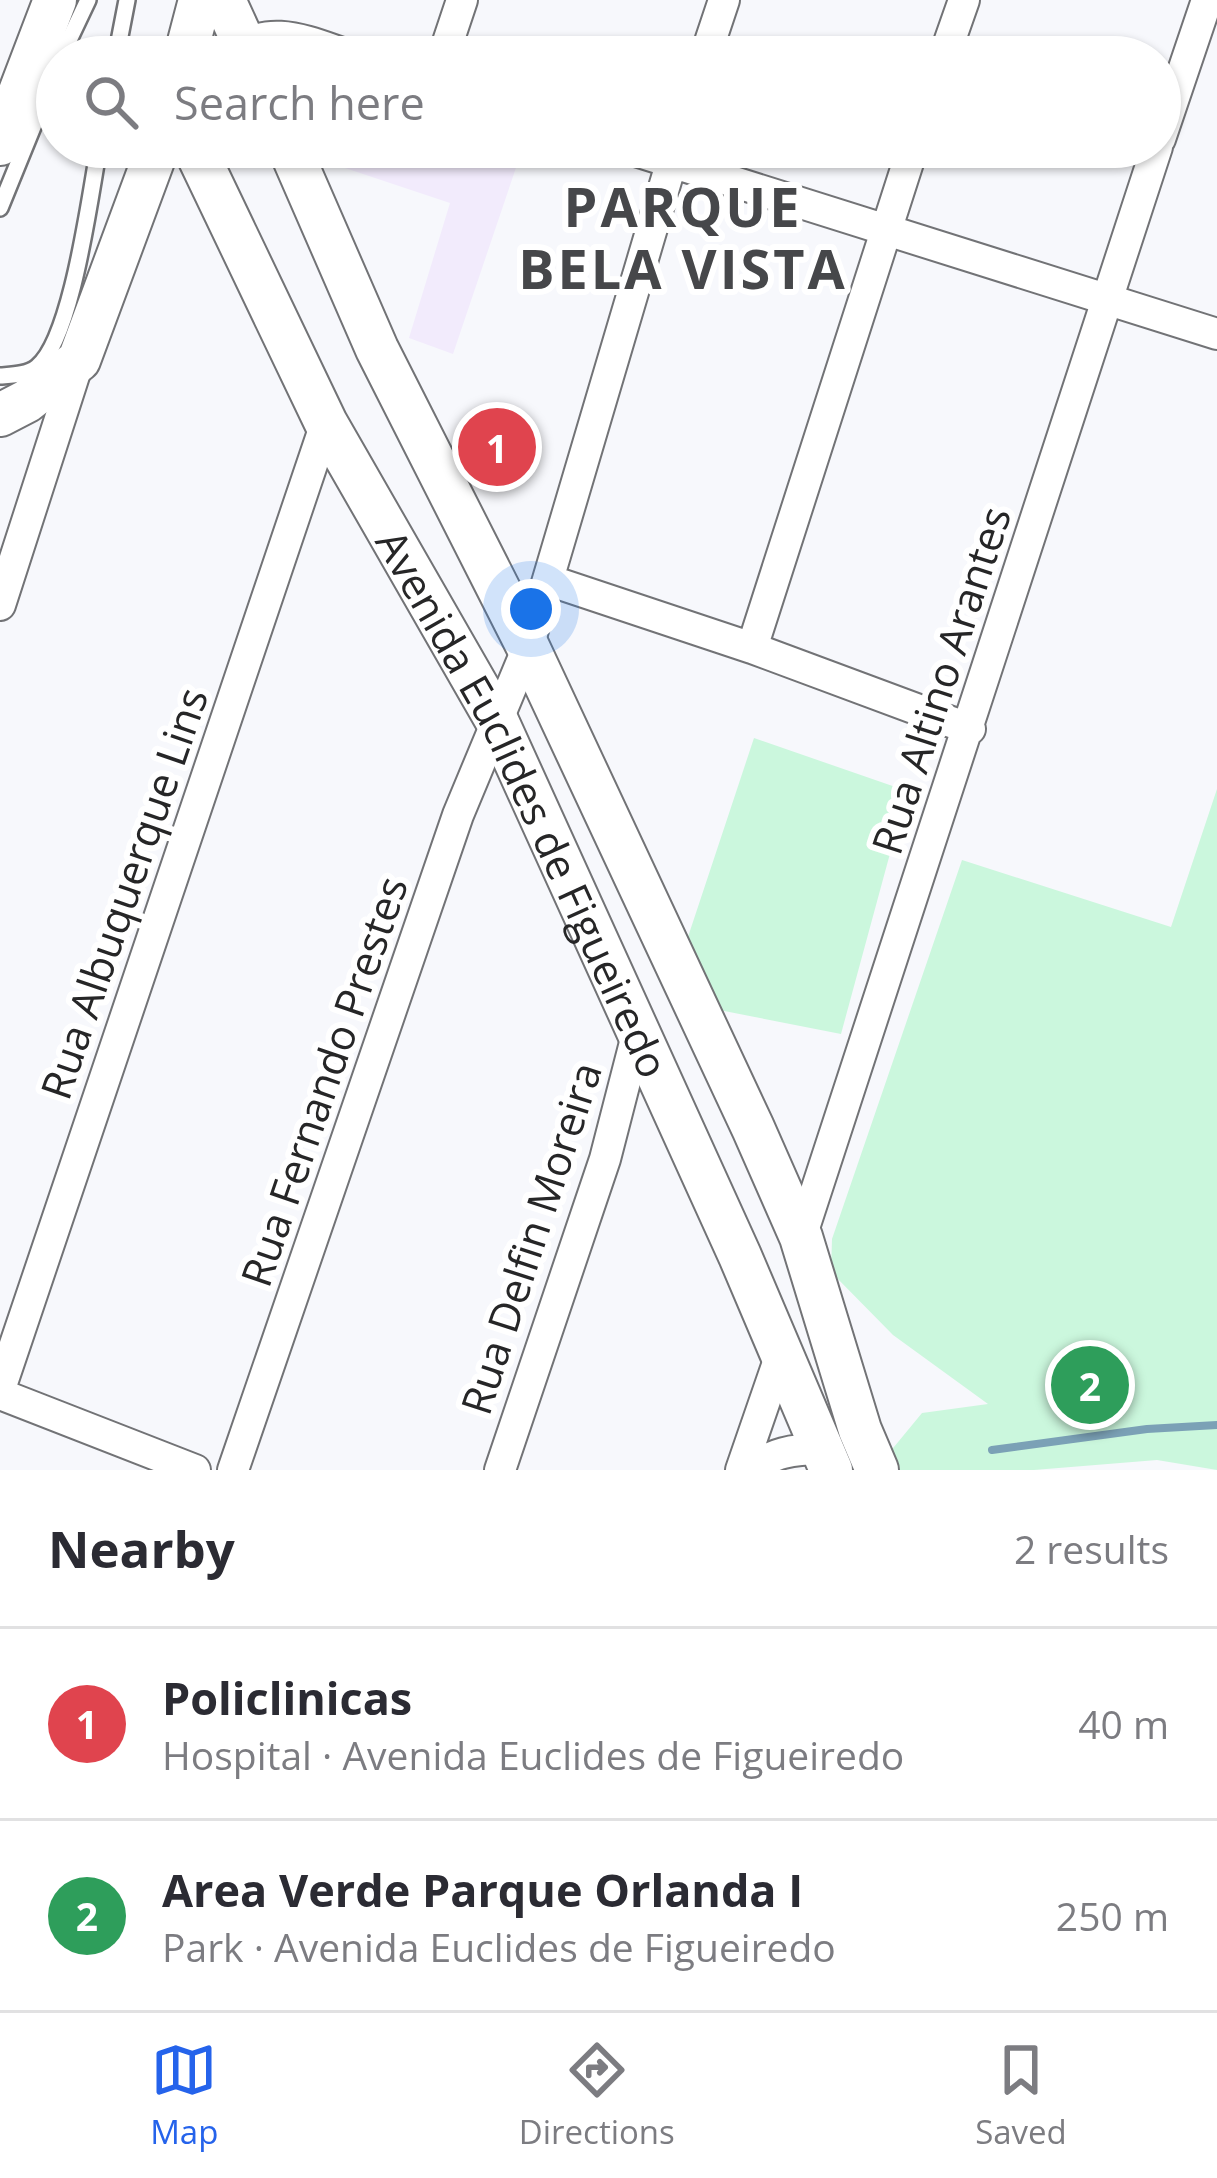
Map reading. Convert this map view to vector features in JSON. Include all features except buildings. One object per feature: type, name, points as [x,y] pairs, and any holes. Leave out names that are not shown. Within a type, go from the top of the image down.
[{"type":"street","points":[[41,36],[55,0]]},
{"type":"street","points":[[191,36],[200,0]]},
{"type":"street","points":[[224,0],[237,36]]},
{"type":"street","points":[[450,36],[462,0]]},
{"type":"street","points":[[712,36],[724,0]]},
{"type":"street","points":[[951,36],[964,0]]},
{"type":"street","name":"Rua Altino Arantes","points":[[1181,79],[1208,0]]},
{"type":"street","points":[[0,144],[36,50]]},
{"type":"street","points":[[0,605],[79,360],[150,168]]},
{"type":"street","name":"Avenida Euclides de Figueiredo","points":[[204,168],[326,423],[497,721],[740,1256],[826,1460]]},
{"type":"street","name":"Avenida Euclides de Figueiredo","points":[[298,168],[377,349],[528,647],[802,1237],[860,1430],[877,1470]]},
{"type":"street","name":"Rua Fernando Prestes","points":[[233,1470],[458,815],[528,647],[669,168]]},
{"type":"street","points":[[710,168],[884,230],[1217,334]]},
{"type":"street","points":[[752,648],[906,168]]},
{"type":"street","name":"Rua Altino Arantes","points":[[802,1237],[1151,168]]},
{"type":"street","points":[[7,399],[79,360]]},
{"type":"street","name":"Rua Albuquerque Lins","points":[[0,1392],[326,423]]},
{"type":"street","points":[[548,580],[752,648],[970,730]]},
{"type":"street","points":[[638,1031],[645,1004],[665,995],[676,1000],[725,1092],[753,1128]]},
{"type":"street","name":"Rua Delfin Moreira","points":[[500,1470],[605,1159],[638,1031]]},
{"type":"street","points":[[740,1256],[778,1256],[802,1237]]},
{"type":"street","points":[[745,1470],[781,1354]]},
{"type":"street","points":[[0,1392],[177,1467]]},
{"type":"street","points":[[745,1470],[792,1449],[826,1460]]},
{"type":"lane","points":[[71,36],[88,0]]},
{"type":"lane","points":[[120,36],[127,0]]},
{"type":"lane","points":[[0,208],[36,120]]},
{"type":"lane","points":[[7,399],[56,342],[95,168]]},
{"type":"shaded area","points":[[345,168],[516,168],[453,354],[409,338],[450,203]]},
{"type":"green space","points":[[754,738],[907,791],[841,1034],[704,1007],[680,961]]},
{"type":"green space","points":[[1217,789],[1217,1470],[1157,1460],[1034,1470],[888,1470],[889,1453],[922,1413],[988,1404],[893,1335],[831,1272],[832,1239],[962,860],[1171,927]]},
{"type":"waterway","points":[[992,1450],[1147,1429],[1217,1425]]},
{"type":"place","name":"Policlinicas","points":[[497,447]]},
{"type":"place","name":"Area Verde Parque Orlanda I","points":[[1090,1385]]},
{"type":"district","name":"PARQUE BELA VISTA","points":[[683,237]]}]
